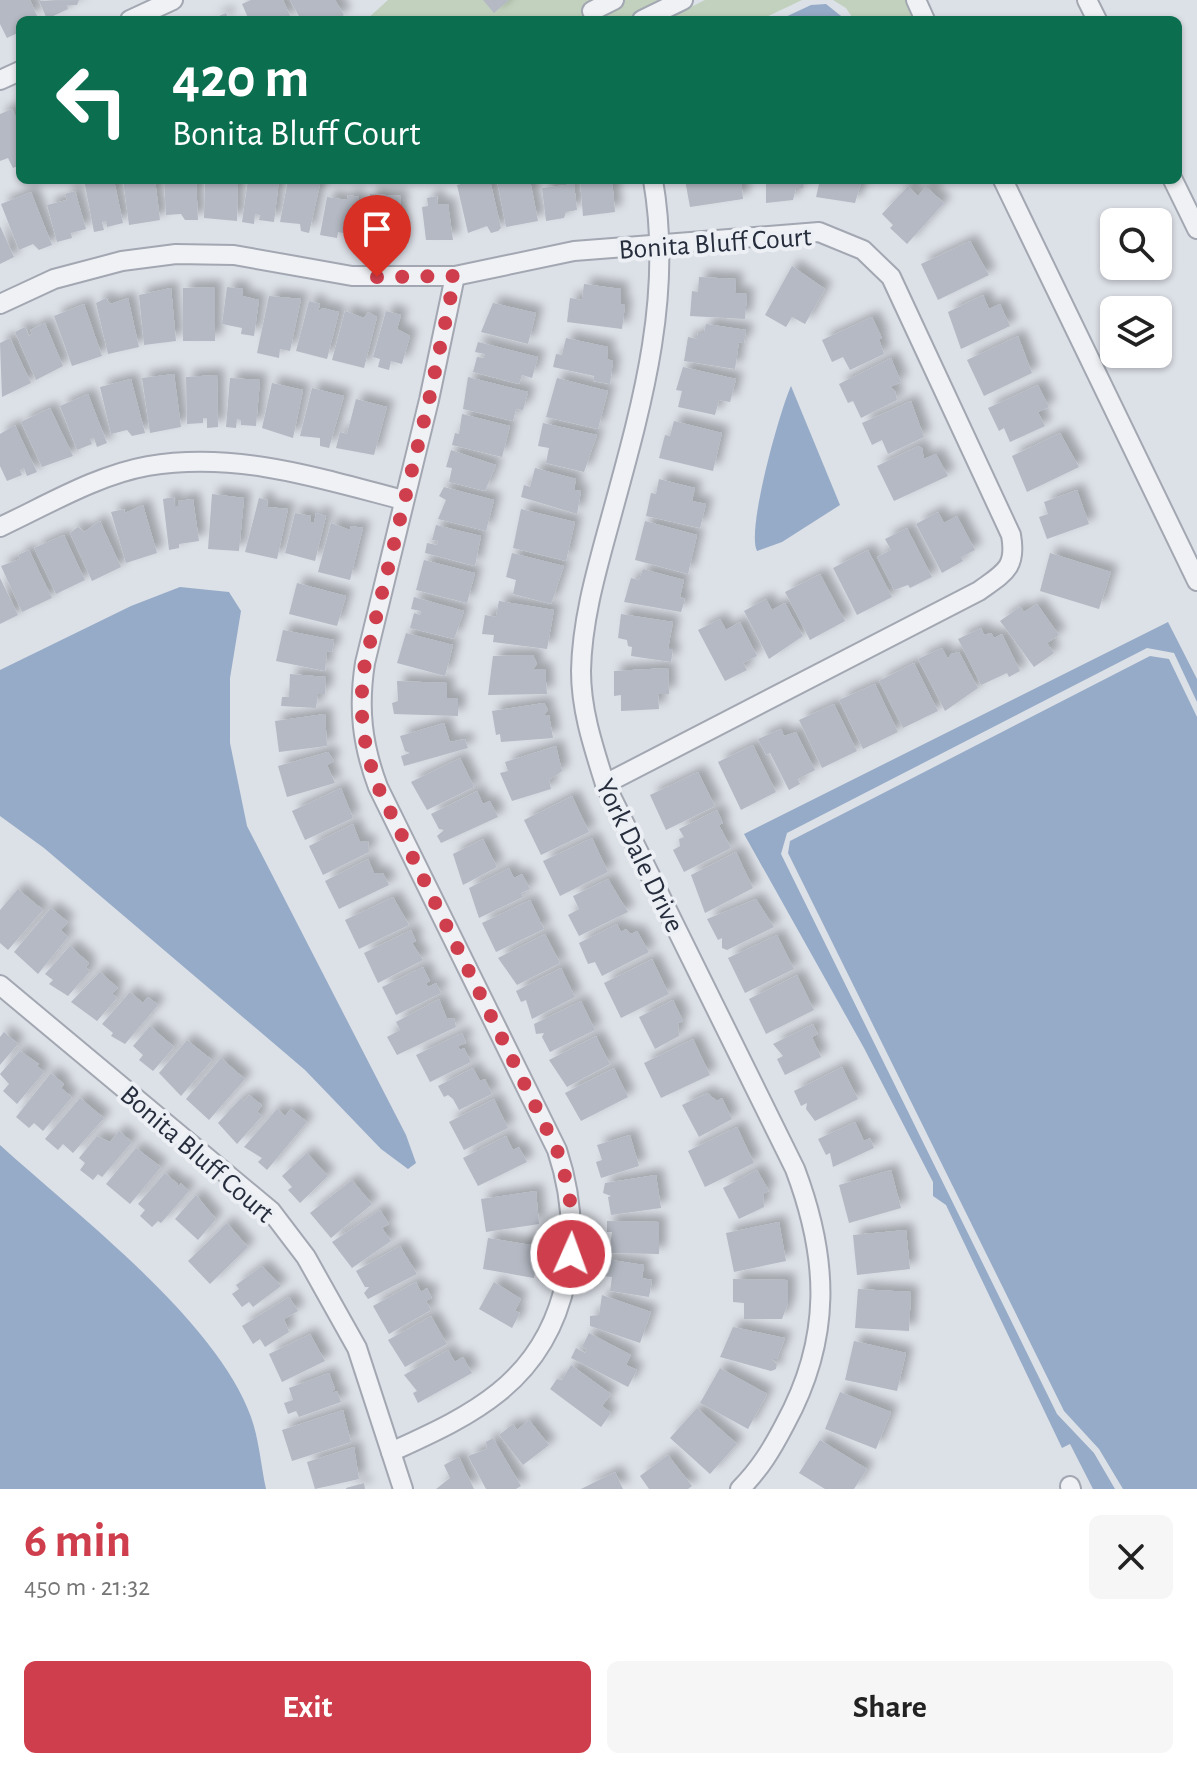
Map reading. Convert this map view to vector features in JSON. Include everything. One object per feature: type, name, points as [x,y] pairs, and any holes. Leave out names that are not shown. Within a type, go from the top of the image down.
[{"type":"street","points":[[139,16],[173,0]]},
{"type":"street","points":[[590,10],[614,0]]},
{"type":"street","points":[[650,16],[683,0]]},
{"type":"street","name":"York Dale Drive","points":[[653,184],[661,245],[656,330],[646,391],[597,569],[585,626],[581,672],[587,728],[605,784],[795,1169],[813,1217],[820,1267],[821,1318],[813,1361],[798,1401],[763,1467],[740,1489]]},
{"type":"street","points":[[1005,184],[1197,581]]},
{"type":"street","points":[[1175,184],[1197,229]]},
{"type":"street","name":"Bonita Bluff Court","points":[[0,304],[54,279],[122,261],[176,254],[234,255],[352,276],[455,276],[574,251],[819,232],[863,250],[891,277],[1011,535],[1015,555],[1005,573],[979,591],[605,784]]},
{"type":"street","points":[[391,1452],[448,1425],[500,1391],[540,1346],[568,1280],[573,1228],[569,1185],[557,1150],[378,787],[364,749],[359,698],[455,276]]},
{"type":"street","points":[[0,527],[94,483],[146,466],[200,461],[288,470],[403,500]]},
{"type":"street","name":"Bonita Bluff Court","points":[[0,985],[271,1211],[306,1257],[350,1334],[403,1489]]},
{"type":"green space","points":[[388,0],[683,0],[687,9],[705,0],[802,0],[768,16],[370,16]]},
{"type":"green space","points":[[833,0],[906,0],[914,16],[851,16],[846,8]]},
{"type":"water","points":[[826,4],[841,16],[788,16],[811,5]]},
{"type":"water","points":[[791,386],[840,505],[782,542],[757,551],[756,520],[760,496]]},
{"type":"water","points":[[180,587],[229,592],[241,611],[230,678],[230,743],[247,826],[406,1135],[416,1163],[408,1169],[381,1149],[305,1070],[44,848],[0,816],[0,670],[131,606]]},
{"type":"water","points":[[1168,622],[1197,679],[1197,702],[1174,653],[1147,648],[787,833],[781,854],[1057,1414],[1094,1453],[1115,1489],[1093,1489],[1070,1444],[1062,1448],[946,1205],[933,1196],[933,1182],[864,1048],[744,834]]},
{"type":"water","points":[[1150,656],[1169,659],[1197,717],[1197,1489],[1123,1489],[1099,1449],[1064,1411],[788,853],[790,841]]},
{"type":"water","points":[[0,1145],[141,1271],[208,1343],[233,1380],[251,1417],[266,1489],[0,1489]]},
{"type":"building","points":[[0,0],[30,0],[37,16],[16,16],[16,34],[7,38],[0,24]]},
{"type":"building","points":[[79,0],[77,5],[67,5],[68,9],[53,16],[46,16],[39,1]]},
{"type":"building","points":[[251,0],[283,0],[290,16],[247,16],[242,4]]},
{"type":"building","points":[[290,0],[335,0],[344,15],[342,16],[299,16]]},
{"type":"building","points":[[483,0],[509,0],[494,13]]},
{"type":"building","points":[[12,109],[16,118],[16,167],[13,168],[8,158],[0,161],[0,114]]},
{"type":"building","points":[[85,184],[115,184],[123,223],[107,227],[106,221],[102,222],[104,230],[94,232]]},
{"type":"building","points":[[124,184],[156,184],[160,220],[129,225]]},
{"type":"building","points":[[164,184],[196,184],[198,220],[185,220],[181,214],[166,215]]},
{"type":"building","points":[[205,184],[238,184],[237,221],[204,218]]},
{"type":"building","points":[[247,184],[279,184],[274,222],[259,220],[260,215],[255,214],[254,224],[242,222]]},
{"type":"building","points":[[287,184],[320,184],[309,233],[301,231],[300,224],[280,222]]},
{"type":"building","points":[[491,184],[501,228],[498,231],[491,233],[487,226],[468,233],[457,185]]},
{"type":"building","points":[[498,184],[531,184],[538,221],[506,227]]},
{"type":"building","points":[[574,184],[577,210],[566,212],[564,218],[546,221],[542,188]]},
{"type":"building","points":[[580,184],[612,184],[615,212],[583,216]]},
{"type":"building","points":[[686,184],[741,184],[743,199],[690,207]]},
{"type":"building","points":[[766,184],[803,184],[803,188],[796,188],[793,200],[766,203]]},
{"type":"building","points":[[819,184],[861,184],[855,203],[816,197]]},
{"type":"building","points":[[908,186],[918,196],[926,187],[944,203],[907,244],[890,228],[893,225],[882,214]]},
{"type":"building","points":[[75,191],[86,229],[71,233],[72,238],[57,242],[47,205],[67,200],[65,194]]},
{"type":"building","points":[[31,192],[52,245],[39,250],[33,244],[19,250],[1,204]]},
{"type":"building","points":[[370,194],[401,196],[399,246],[368,241]]},
{"type":"building","points":[[348,195],[359,197],[352,235],[338,232],[337,238],[320,235],[327,197],[347,200]]},
{"type":"building","points":[[437,196],[438,205],[448,204],[453,240],[426,240],[422,207],[428,206],[427,198]]},
{"type":"building","points":[[0,226],[14,257],[0,264]]},
{"type":"building","points":[[970,241],[989,275],[938,300],[921,264]]},
{"type":"building","points":[[792,266],[825,289],[805,324],[792,317],[786,327],[765,315]]},
{"type":"building","points":[[699,277],[736,279],[735,293],[747,294],[745,319],[690,316],[692,291],[698,292]]},
{"type":"building","points":[[584,284],[621,289],[621,304],[625,305],[622,329],[567,322],[570,298],[582,300]]},
{"type":"building","points":[[215,287],[215,341],[183,341],[183,288]]},
{"type":"building","points":[[227,287],[243,289],[242,296],[259,300],[254,336],[241,334],[242,328],[222,324]]},
{"type":"building","points":[[171,288],[176,341],[144,345],[139,295]]},
{"type":"building","points":[[983,295],[989,309],[1000,304],[1010,326],[961,349],[948,312]]},
{"type":"building","points":[[269,296],[301,299],[290,351],[280,349],[279,358],[257,353]]},
{"type":"building","points":[[106,298],[110,304],[128,298],[139,347],[108,354],[96,303]]},
{"type":"building","points":[[309,301],[320,304],[318,312],[322,308],[339,312],[327,359],[296,351]]},
{"type":"building","points":[[493,303],[536,313],[528,344],[481,332]]},
{"type":"building","points":[[84,304],[102,356],[72,366],[54,316]]},
{"type":"building","points":[[345,311],[364,318],[368,312],[377,317],[364,368],[332,360]]},
{"type":"building","points":[[386,311],[401,315],[397,329],[410,336],[402,364],[391,361],[389,370],[378,367],[380,359],[373,357]]},
{"type":"building","points":[[872,317],[882,338],[879,339],[884,354],[850,370],[843,357],[832,362],[822,340]]},
{"type":"building","points":[[45,323],[63,366],[36,380],[15,332],[25,327],[29,336],[32,334],[30,330]]},
{"type":"building","points":[[706,324],[746,330],[744,343],[739,342],[735,369],[684,361],[688,337],[697,339],[698,333],[704,333]]},
{"type":"building","points":[[1018,336],[1032,373],[984,396],[967,360]]},
{"type":"building","points":[[10,338],[31,383],[2,397],[0,343]]},
{"type":"building","points":[[566,338],[608,347],[607,359],[613,361],[610,384],[593,381],[594,376],[553,367],[556,354],[562,355]]},
{"type":"building","points":[[478,342],[538,357],[532,378],[522,375],[519,384],[473,372],[477,357],[484,358],[485,354],[475,352]]},
{"type":"building","points":[[891,358],[901,382],[890,387],[895,391],[897,400],[861,418],[853,401],[848,403],[839,384]]},
{"type":"building","points":[[683,367],[736,379],[730,402],[719,400],[715,415],[678,407],[682,391],[676,390]]},
{"type":"building","points":[[174,374],[181,427],[150,433],[142,378]]},
{"type":"building","points":[[217,375],[218,427],[207,428],[207,418],[203,418],[203,423],[187,424],[186,377]]},
{"type":"building","points":[[468,377],[528,392],[523,410],[516,409],[513,421],[463,409]]},
{"type":"building","points":[[230,378],[260,380],[256,426],[241,425],[241,420],[237,419],[236,428],[226,427]]},
{"type":"building","points":[[557,378],[608,391],[598,429],[546,417]]},
{"type":"building","points":[[131,379],[145,433],[132,436],[127,430],[111,434],[100,387]]},
{"type":"building","points":[[272,383],[303,390],[293,438],[262,428]]},
{"type":"building","points":[[1038,385],[1049,407],[1038,412],[1045,426],[1010,442],[1004,428],[999,431],[988,408]]},
{"type":"building","points":[[312,388],[344,396],[329,448],[320,446],[320,438],[300,436]]},
{"type":"building","points":[[88,394],[107,443],[97,447],[94,438],[90,439],[92,444],[77,450],[60,406]]},
{"type":"building","points":[[356,399],[387,407],[374,455],[336,448],[340,432],[347,434]]},
{"type":"building","points":[[911,401],[924,437],[888,454],[882,440],[872,445],[862,423]]},
{"type":"building","points":[[50,408],[73,456],[42,467],[21,422]]},
{"type":"building","points":[[462,414],[510,426],[502,457],[452,445],[455,433],[459,434]]},
{"type":"building","points":[[674,421],[722,433],[713,471],[659,458],[665,435],[670,436]]},
{"type":"building","points":[[543,423],[597,435],[584,472],[546,463],[549,448],[538,446]]},
{"type":"building","points":[[15,425],[37,472],[27,476],[24,468],[20,470],[22,475],[7,481],[0,466],[0,434]]},
{"type":"building","points":[[1060,433],[1079,467],[1027,492],[1012,456]]},
{"type":"building","points":[[918,446],[922,448],[924,459],[936,454],[948,476],[894,501],[877,466]]},
{"type":"building","points":[[451,450],[496,465],[485,491],[449,482],[452,468],[446,467]]},
{"type":"building","points":[[535,468],[576,479],[574,490],[581,491],[577,514],[521,497],[524,485],[530,487]]},
{"type":"building","points":[[659,479],[695,488],[692,501],[706,504],[700,528],[646,516],[651,493],[656,494]]},
{"type":"building","points":[[444,487],[494,500],[486,531],[438,519],[446,500],[439,496]]},
{"type":"building","points":[[1077,490],[1089,524],[1047,539],[1039,517],[1048,514],[1044,502]]},
{"type":"building","points":[[212,494],[244,498],[239,551],[208,549]]},
{"type":"building","points":[[174,497],[175,506],[178,506],[178,501],[193,499],[199,541],[179,544],[179,548],[169,550],[163,499]]},
{"type":"building","points":[[259,498],[267,500],[268,507],[288,509],[277,559],[245,552]]},
{"type":"building","points":[[143,505],[157,553],[126,563],[111,512],[124,509],[125,513]]},
{"type":"building","points":[[521,509],[575,522],[566,561],[513,548]]},
{"type":"building","points":[[938,512],[944,523],[957,516],[975,550],[942,573],[916,524]]},
{"type":"building","points":[[295,513],[311,516],[310,522],[314,523],[316,513],[326,516],[315,561],[285,553]]},
{"type":"building","points":[[100,521],[121,567],[92,581],[70,533],[78,527],[84,532]]},
{"type":"building","points":[[645,521],[697,535],[688,574],[635,560]]},
{"type":"building","points":[[331,523],[350,530],[351,526],[363,528],[350,580],[318,572]]},
{"type":"building","points":[[436,525],[481,536],[475,566],[425,553],[427,543],[437,545],[438,541],[432,540]]},
{"type":"building","points":[[907,528],[932,577],[910,588],[908,585],[894,590],[877,557],[891,550],[885,539]]},
{"type":"building","points":[[64,535],[85,580],[56,594],[34,548]]},
{"type":"building","points":[[29,550],[52,598],[22,612],[1,566],[20,559],[18,555]]},
{"type":"building","points":[[868,550],[892,597],[857,615],[833,568]]},
{"type":"building","points":[[512,553],[564,566],[551,604],[513,594],[516,580],[506,577]]},
{"type":"building","points":[[1050,553],[1111,572],[1099,609],[1040,591]]},
{"type":"building","points":[[424,560],[475,573],[467,603],[416,590]]},
{"type":"building","points":[[643,569],[684,580],[680,597],[685,599],[681,612],[624,602],[631,578],[639,580]]},
{"type":"building","points":[[820,574],[845,621],[810,640],[785,592]]},
{"type":"building","points":[[0,578],[18,615],[0,624]]},
{"type":"building","points":[[297,583],[346,596],[337,626],[289,614]]},
{"type":"building","points":[[414,597],[464,611],[454,639],[410,628],[414,613],[420,615],[421,611],[411,609]]},
{"type":"building","points":[[766,599],[772,610],[785,603],[803,636],[769,659],[744,611]]},
{"type":"building","points":[[499,601],[554,610],[547,649],[493,642],[494,635],[482,634],[485,615],[496,617]]},
{"type":"building","points":[[1037,604],[1059,635],[1047,643],[1054,653],[1034,667],[1000,621],[1020,607],[1024,612]]},
{"type":"building","points":[[621,614],[673,622],[668,649],[673,649],[671,662],[631,656],[632,647],[628,646],[627,640],[618,638]]},
{"type":"building","points":[[720,619],[726,630],[740,622],[757,656],[743,663],[747,670],[725,681],[698,630]]},
{"type":"building","points":[[981,628],[984,635],[991,633],[994,638],[1002,634],[1020,671],[1009,677],[1007,673],[981,685],[958,639]]},
{"type":"building","points":[[283,630],[334,640],[332,652],[327,651],[325,671],[276,661]]},
{"type":"building","points":[[406,633],[453,645],[445,676],[397,663]]},
{"type":"building","points":[[942,648],[948,659],[951,654],[959,652],[978,688],[945,711],[918,659]]},
{"type":"building","points":[[533,655],[537,664],[533,669],[545,669],[547,694],[488,695],[493,656]]},
{"type":"building","points":[[914,663],[938,711],[903,728],[879,681]]},
{"type":"building","points":[[668,668],[669,694],[658,694],[659,709],[621,711],[621,695],[614,696],[614,671]]},
{"type":"building","points":[[290,674],[326,677],[325,694],[318,694],[316,708],[281,706],[282,697],[289,697]]},
{"type":"building","points":[[397,681],[447,683],[447,698],[458,698],[458,716],[394,714],[392,703],[398,701]]},
{"type":"building","points":[[875,684],[898,732],[863,749],[839,700]]},
{"type":"building","points":[[544,703],[548,710],[543,716],[549,715],[553,738],[501,742],[500,734],[496,735],[492,711]]},
{"type":"building","points":[[834,704],[857,751],[822,768],[799,720]]},
{"type":"building","points":[[325,714],[327,746],[279,752],[275,721]]},
{"type":"building","points":[[444,723],[450,742],[465,739],[468,748],[404,766],[401,756],[410,753],[405,751],[400,736]]},
{"type":"building","points":[[781,729],[784,736],[796,732],[815,770],[798,779],[800,784],[789,790],[770,753],[766,755],[758,739]]},
{"type":"building","points":[[753,745],[776,792],[741,810],[718,762]]},
{"type":"building","points":[[556,746],[562,771],[549,780],[551,789],[512,801],[500,773],[508,771],[505,762]]},
{"type":"building","points":[[328,752],[334,761],[327,765],[335,783],[287,797],[278,766]]},
{"type":"building","points":[[460,758],[474,787],[427,810],[411,782]]},
{"type":"building","points":[[698,772],[715,806],[666,830],[650,795]]},
{"type":"building","points":[[341,788],[353,818],[305,840],[292,811]]},
{"type":"building","points":[[477,791],[483,804],[490,801],[498,817],[441,843],[437,836],[444,830],[439,829],[431,814]]},
{"type":"building","points":[[572,796],[589,832],[541,855],[524,820]]},
{"type":"building","points":[[717,810],[723,823],[719,825],[731,848],[684,872],[673,850],[680,846],[679,839],[684,837],[679,829]]},
{"type":"building","points":[[353,824],[360,842],[368,841],[369,852],[323,875],[309,846]]},
{"type":"building","points":[[592,838],[608,872],[560,896],[543,861]]},
{"type":"building","points":[[483,839],[497,867],[463,885],[453,854]]},
{"type":"building","points":[[736,852],[753,888],[705,913],[691,875]]},
{"type":"building","points":[[368,859],[374,873],[383,873],[389,885],[339,909],[325,881]]},
{"type":"building","points":[[509,868],[514,878],[522,874],[530,889],[521,893],[523,897],[479,918],[469,888]]},
{"type":"building","points":[[608,879],[628,912],[579,936],[568,915],[579,909],[573,896]]},
{"type":"building","points":[[18,889],[43,910],[8,950],[0,943],[0,910]]},
{"type":"building","points":[[393,897],[409,925],[359,949],[345,920]]},
{"type":"building","points":[[756,899],[774,927],[727,950],[722,948],[722,938],[718,940],[707,919]]},
{"type":"building","points":[[530,900],[544,929],[496,952],[482,923]]},
{"type":"building","points":[[51,908],[68,922],[61,930],[68,937],[38,974],[14,952]]},
{"type":"building","points":[[617,924],[621,932],[626,929],[631,934],[637,931],[649,952],[602,976],[595,962],[588,964],[579,943]]},
{"type":"building","points":[[411,930],[416,941],[412,943],[423,960],[378,983],[364,953]]},
{"type":"building","points":[[545,934],[560,963],[517,985],[498,958]]},
{"type":"building","points":[[777,935],[794,969],[745,993],[728,958]]},
{"type":"building","points":[[70,946],[89,963],[86,967],[90,971],[68,996],[49,984],[53,980],[45,974]]},
{"type":"building","points":[[652,959],[669,994],[621,1018],[604,983]]},
{"type":"building","points":[[423,967],[430,981],[426,983],[428,987],[436,983],[441,993],[396,1015],[382,987]]},
{"type":"building","points":[[561,968],[575,997],[532,1019],[526,1000],[521,1002],[516,991]]},
{"type":"building","points":[[100,972],[118,988],[112,994],[117,998],[97,1021],[71,1002]]},
{"type":"building","points":[[797,975],[814,1010],[766,1034],[749,999]]},
{"type":"building","points":[[130,992],[143,1003],[148,997],[158,1005],[125,1044],[111,1036],[113,1033],[102,1024]]},
{"type":"building","points":[[439,999],[447,1019],[454,1018],[456,1027],[397,1055],[387,1037],[400,1030],[396,1022]]},
{"type":"building","points":[[673,1000],[683,1021],[678,1023],[679,1036],[655,1049],[639,1017]]},
{"type":"building","points":[[581,1001],[595,1030],[550,1052],[542,1037],[544,1033],[536,1034],[534,1024]]},
{"type":"building","points":[[813,1024],[818,1034],[812,1037],[821,1057],[785,1075],[777,1059],[783,1056],[773,1044]]},
{"type":"building","points":[[150,1026],[174,1047],[153,1071],[139,1060],[143,1055],[133,1046]]},
{"type":"building","points":[[4,1032],[18,1044],[0,1065],[0,1037]]},
{"type":"building","points":[[462,1033],[466,1043],[458,1046],[460,1050],[464,1048],[471,1062],[430,1082],[416,1055]]},
{"type":"building","points":[[596,1036],[610,1064],[567,1087],[549,1060]]},
{"type":"building","points":[[693,1039],[710,1075],[661,1098],[644,1063]]},
{"type":"building","points":[[187,1040],[212,1060],[181,1096],[159,1073]]},
{"type":"building","points":[[20,1051],[39,1064],[37,1066],[44,1072],[17,1104],[3,1091],[9,1084],[0,1074]]},
{"type":"building","points":[[221,1058],[245,1079],[209,1120],[186,1099]]},
{"type":"building","points":[[842,1067],[858,1099],[815,1121],[806,1109],[807,1103],[801,1106],[794,1091]]},
{"type":"building","points":[[473,1068],[480,1081],[485,1079],[492,1094],[459,1110],[453,1099],[448,1095],[444,1097],[438,1086]]},
{"type":"building","points":[[614,1068],[628,1097],[581,1121],[565,1093]]},
{"type":"building","points":[[51,1073],[64,1084],[61,1088],[72,1097],[43,1131],[34,1123],[29,1128],[16,1117]]},
{"type":"building","points":[[707,1093],[717,1101],[722,1098],[732,1119],[699,1137],[682,1105]]},
{"type":"building","points":[[249,1095],[262,1105],[257,1112],[262,1116],[237,1144],[218,1123],[241,1098],[244,1101]]},
{"type":"building","points":[[80,1098],[104,1118],[73,1153],[63,1144],[58,1150],[45,1139]]},
{"type":"building","points":[[494,1099],[508,1128],[464,1150],[449,1122]]},
{"type":"building","points":[[277,1109],[285,1116],[291,1109],[307,1122],[267,1170],[258,1162],[262,1158],[244,1147]]},
{"type":"building","points":[[855,1122],[864,1141],[870,1138],[874,1148],[833,1167],[830,1153],[826,1155],[818,1139]]},
{"type":"building","points":[[737,1127],[754,1163],[705,1187],[688,1151]]},
{"type":"building","points":[[119,1131],[132,1142],[102,1177],[98,1174],[93,1180],[80,1170],[85,1163],[79,1158],[97,1136],[110,1142]]},
{"type":"building","points":[[630,1135],[639,1166],[601,1178],[596,1162],[602,1160],[597,1145]]},
{"type":"building","points":[[506,1136],[513,1150],[519,1147],[527,1162],[478,1186],[463,1158]]},
{"type":"building","points":[[136,1148],[161,1167],[130,1204],[106,1184]]},
{"type":"building","points":[[307,1153],[328,1176],[300,1203],[288,1190],[292,1187],[282,1176]]},
{"type":"building","points":[[757,1170],[769,1191],[763,1194],[764,1207],[739,1219],[723,1188]]},
{"type":"building","points":[[891,1170],[901,1208],[849,1223],[839,1185]]},
{"type":"building","points":[[165,1173],[178,1184],[175,1189],[181,1183],[189,1191],[161,1223],[158,1221],[152,1227],[140,1216],[145,1210],[138,1204]]},
{"type":"building","points":[[656,1175],[661,1208],[611,1215],[608,1197],[611,1196],[603,1193],[605,1183]]},
{"type":"building","points":[[352,1180],[372,1204],[331,1238],[310,1213]]},
{"type":"building","points":[[536,1191],[539,1224],[486,1232],[481,1199]]},
{"type":"building","points":[[196,1195],[216,1219],[198,1240],[175,1219]]},
{"type":"building","points":[[380,1210],[389,1224],[382,1228],[391,1241],[352,1268],[332,1242]]},
{"type":"building","points":[[607,1221],[659,1222],[659,1254],[609,1253],[612,1232],[607,1232]]},
{"type":"building","points":[[779,1222],[786,1261],[734,1272],[726,1233]]},
{"type":"building","points":[[227,1223],[248,1247],[210,1284],[188,1261]]},
{"type":"building","points":[[906,1230],[910,1269],[857,1275],[853,1235]]},
{"type":"building","points":[[488,1238],[537,1246],[532,1266],[536,1267],[534,1278],[483,1269]]},
{"type":"building","points":[[400,1246],[417,1274],[368,1299],[364,1293],[369,1287],[365,1287],[356,1271]]},
{"type":"building","points":[[605,1259],[644,1265],[642,1278],[652,1280],[649,1297],[610,1291],[612,1277],[603,1276]]},
{"type":"building","points":[[262,1266],[281,1286],[253,1307],[249,1302],[242,1307],[232,1294],[239,1289],[236,1285]]},
{"type":"building","points":[[733,1279],[788,1280],[788,1303],[782,1319],[744,1319],[744,1303],[733,1302]]},
{"type":"building","points":[[416,1282],[421,1292],[427,1288],[432,1298],[426,1301],[431,1310],[389,1334],[373,1306]]},
{"type":"building","points":[[494,1282],[521,1299],[515,1311],[520,1313],[512,1328],[479,1309]]},
{"type":"building","points":[[858,1289],[911,1292],[909,1331],[855,1328]]},
{"type":"building","points":[[602,1295],[651,1312],[640,1343],[590,1326],[590,1316],[599,1315]]},
{"type":"building","points":[[289,1297],[298,1311],[284,1319],[289,1332],[265,1347],[260,1339],[253,1344],[242,1326]]},
{"type":"building","points":[[431,1316],[447,1344],[405,1367],[388,1340]]},
{"type":"building","points":[[733,1327],[785,1338],[777,1359],[771,1359],[777,1364],[776,1369],[771,1371],[720,1357]]},
{"type":"building","points":[[589,1333],[631,1355],[626,1365],[637,1370],[628,1387],[571,1358],[576,1348],[585,1353],[587,1349],[582,1347]]},
{"type":"building","points":[[310,1334],[325,1361],[282,1382],[269,1354]]},
{"type":"building","points":[[854,1341],[906,1353],[897,1391],[845,1380]]},
{"type":"building","points":[[448,1350],[455,1362],[463,1357],[472,1373],[418,1403],[413,1393],[417,1391],[404,1375]]},
{"type":"building","points":[[571,1365],[611,1394],[602,1406],[611,1413],[601,1427],[550,1389],[557,1379],[562,1380]]},
{"type":"building","points":[[720,1368],[767,1394],[748,1429],[700,1403]]},
{"type":"building","points":[[329,1373],[335,1389],[329,1394],[337,1391],[341,1402],[299,1417],[296,1411],[288,1414],[284,1403],[293,1400],[289,1388]]},
{"type":"building","points":[[840,1392],[891,1412],[876,1449],[825,1429]]},
{"type":"building","points":[[697,1408],[737,1444],[710,1474],[670,1438]]},
{"type":"building","points":[[343,1410],[351,1442],[292,1461],[282,1430]]},
{"type":"building","points":[[529,1420],[549,1445],[523,1465],[499,1435],[513,1424],[517,1430]]},
{"type":"building","points":[[493,1438],[521,1486],[516,1489],[486,1489],[468,1456],[487,1449],[486,1442]]},
{"type":"building","points":[[820,1440],[867,1469],[854,1489],[825,1489],[799,1473]]},
{"type":"building","points":[[354,1447],[359,1479],[315,1489],[307,1462]]},
{"type":"building","points":[[668,1455],[692,1486],[688,1489],[649,1489],[640,1476]]},
{"type":"building","points":[[459,1457],[474,1489],[436,1489],[450,1478],[444,1465]]},
{"type":"building","points":[[615,1472],[623,1489],[581,1489]]},
{"type":"building","points":[[364,1483],[365,1489],[346,1489],[346,1488]]},
{"type":"route","points":[[377,277],[455,276],[429,400],[365,663],[359,698],[364,749],[378,787],[557,1150],[569,1185],[573,1228],[571,1254]]}]
